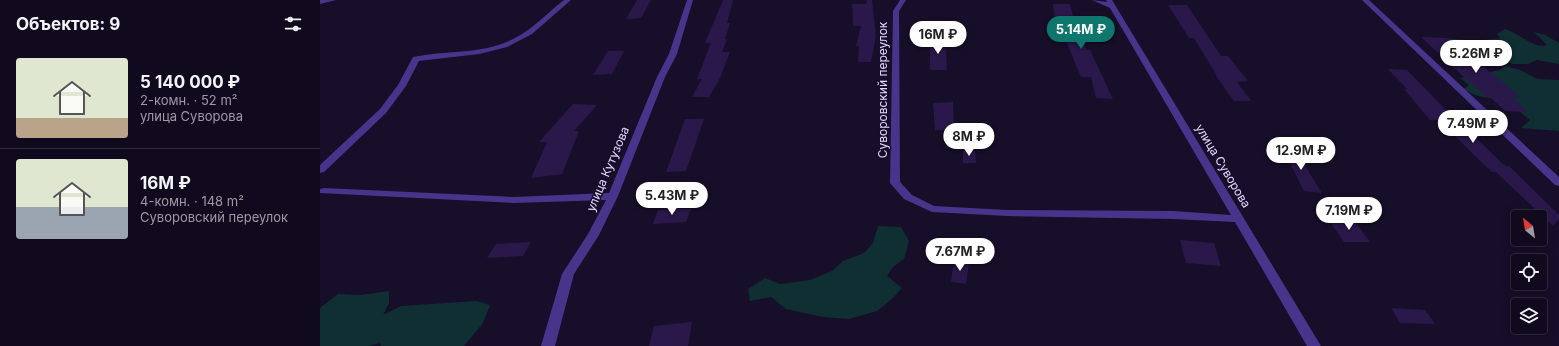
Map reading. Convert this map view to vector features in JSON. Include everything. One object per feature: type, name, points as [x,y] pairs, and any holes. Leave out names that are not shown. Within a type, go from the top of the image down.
[{"type":"street","points":[[320,2],[333,0]]},
{"type":"street","points":[[320,170],[383,111],[402,86],[416,59],[489,50],[516,41],[534,29],[568,0]]},
{"type":"street","name":"улица Кутузова","points":[[548,346],[568,274],[593,235],[613,196],[661,77],[673,54],[690,0]]},
{"type":"street","name":"Суворовский переулок","points":[[903,0],[896,10],[894,183],[908,197],[932,209],[1007,213],[1173,215],[1240,219]]},
{"type":"street","points":[[1095,0],[1110,3]]},
{"type":"street","points":[[1365,0],[1559,183]]},
{"type":"street","name":"улица Суворова","points":[[1110,3],[1240,219],[1314,346]]},
{"type":"street","points":[[322,190],[514,200],[613,196]]},
{"type":"green space","points":[[1505,29],[1537,45],[1547,45],[1534,32],[1545,35],[1559,43],[1559,64],[1537,60],[1528,64],[1513,64],[1491,56],[1474,55],[1440,49],[1444,38],[1477,41],[1500,38],[1497,34]]},
{"type":"green space","points":[[1506,66],[1520,70],[1537,79],[1559,80],[1559,131],[1521,128],[1530,120],[1512,104],[1505,101],[1475,95],[1464,89],[1469,85],[1460,78],[1500,70]]},
{"type":"green space","points":[[878,226],[901,227],[909,241],[904,259],[893,267],[887,276],[902,288],[892,299],[877,311],[849,319],[823,317],[786,309],[771,297],[750,301],[748,289],[765,278],[780,284],[810,280],[832,271],[843,261],[864,253],[873,243]]},
{"type":"green space","points":[[389,291],[389,303],[383,315],[401,306],[477,301],[490,305],[483,323],[464,346],[381,346],[380,343],[368,346],[320,346],[320,308],[338,294],[361,295]]},
{"type":"building","points":[[637,0],[651,0],[641,18],[626,19]]},
{"type":"building","points":[[723,0],[733,0],[727,23],[730,23],[725,39],[727,39],[722,52],[730,52],[720,78],[709,97],[692,97],[702,79],[697,79],[711,43],[705,43]]},
{"type":"building","points":[[867,0],[872,0],[876,36],[871,62],[858,62],[859,46],[856,46],[861,26],[853,26],[852,4],[866,4]]},
{"type":"building","points":[[1053,4],[1070,4],[1073,16],[1077,16],[1086,50],[1090,50],[1113,99],[1096,98],[1091,77],[1081,77],[1064,36],[1061,21],[1055,21]]},
{"type":"building","points":[[1168,5],[1187,5],[1221,56],[1228,56],[1248,81],[1237,82],[1251,101],[1234,101],[1216,76],[1194,38],[1189,38]]},
{"type":"building","points":[[1421,37],[1448,38],[1522,98],[1512,97],[1528,112],[1505,111],[1490,97],[1487,97],[1466,79]]},
{"type":"building","points":[[945,38],[947,70],[930,70],[930,39]]},
{"type":"building","points":[[608,51],[624,51],[612,74],[593,75]]},
{"type":"building","points":[[1388,69],[1407,70],[1470,135],[1473,135],[1505,166],[1509,166],[1559,215],[1559,219],[1553,226],[1547,220],[1547,210],[1536,210],[1496,172],[1492,172],[1439,120],[1430,120],[1404,89],[1407,89]]},
{"type":"building","points":[[953,102],[954,130],[935,130],[933,103]]},
{"type":"building","points":[[573,104],[597,105],[574,131],[579,131],[562,174],[531,178],[547,142],[539,142]]},
{"type":"building","points":[[685,119],[704,119],[686,171],[666,172]]},
{"type":"building","points":[[1291,144],[1322,193],[1304,191],[1283,149]]},
{"type":"building","points":[[963,150],[975,150],[976,163],[963,163]]},
{"type":"building","points":[[691,209],[686,222],[653,224],[658,210]]},
{"type":"building","points":[[1329,220],[1354,220],[1370,242],[1344,242]]},
{"type":"building","points":[[1180,240],[1214,243],[1221,266],[1186,263]]},
{"type":"building","points":[[531,242],[523,256],[487,258],[496,244]]},
{"type":"building","points":[[954,261],[969,262],[966,284],[951,282]]},
{"type":"building","points":[[1391,308],[1425,310],[1435,324],[1400,323]]},
{"type":"building","points":[[692,322],[688,346],[649,346],[654,326]]}]
